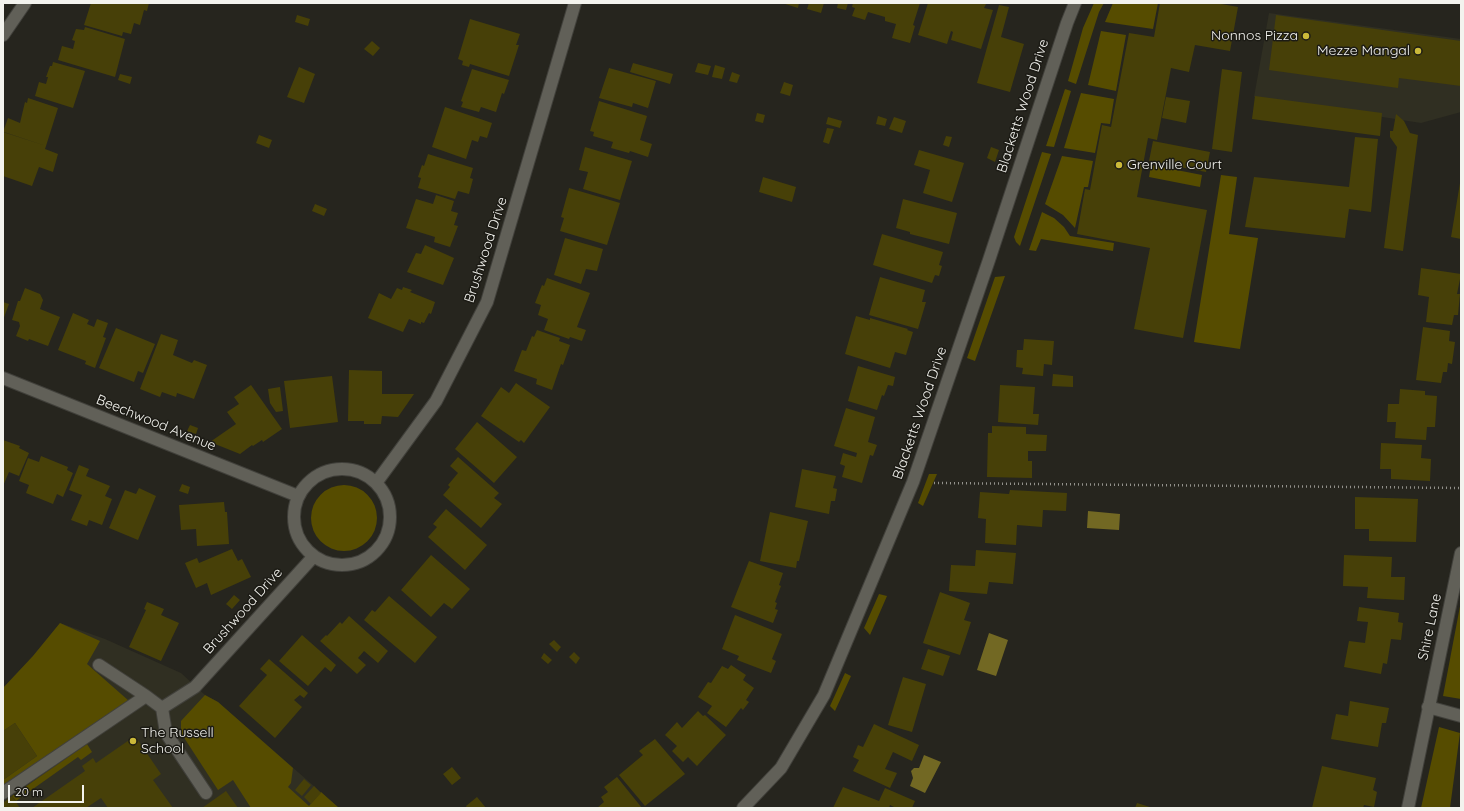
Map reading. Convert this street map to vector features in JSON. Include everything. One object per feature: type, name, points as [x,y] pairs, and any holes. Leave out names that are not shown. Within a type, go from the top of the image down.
[{"type":"street","points":[[3,35],[25,3]]},
{"type":"street","name":"Brushwood Drive","points":[[376,483],[436,401],[488,302],[575,3]]},
{"type":"street","name":"Blacketts Wood Drive","points":[[744,808],[781,768],[824,695],[913,482],[1075,3]]},
{"type":"street","name":"Beechwood Avenue","points":[[3,378],[298,496]]},
{"type":"street","points":[[336,469],[350,470],[364,474],[376,483],[386,495],[390,511],[390,527],[384,542],[374,554],[360,562],[344,565],[328,563],[314,556],[304,546],[297,534],[294,521],[298,496],[309,482],[322,474],[336,469]]},
{"type":"street","name":"Shire Lane","points":[[1408,808],[1461,553]]},
{"type":"street","name":"Brushwood Drive","points":[[162,708],[195,687],[314,556]]},
{"type":"street","points":[[99,665],[162,708],[166,733],[206,793]]},
{"type":"street","points":[[3,793],[146,696]]},
{"type":"street","points":[[1428,707],[1461,716]]},
{"type":"path","points":[[913,482],[1461,488]]},
{"type":"shaded area","points":[[1094,3],[1104,3],[1099,12],[1076,84],[1068,81],[1083,28]]},
{"type":"shaded area","points":[[1113,3],[1158,3],[1153,29],[1105,22]]},
{"type":"shaded area","points":[[1269,13],[1461,39],[1461,112],[1421,123],[1254,97]]},
{"type":"shaded area","points":[[1101,31],[1126,35],[1116,91],[1088,85]]},
{"type":"shaded area","points":[[1065,89],[1071,91],[1054,147],[1046,146]]},
{"type":"shaded area","points":[[1081,93],[1114,99],[1110,124],[1101,123],[1095,153],[1064,148]]},
{"type":"shaded area","points":[[1042,152],[1051,154],[1020,246],[1014,237]]},
{"type":"shaded area","points":[[1062,156],[1093,161],[1088,187],[1084,187],[1075,228],[1063,215],[1045,204]]},
{"type":"shaded area","points":[[1151,165],[1202,175],[1200,187],[1149,177]]},
{"type":"shaded area","points":[[1221,175],[1237,177],[1229,234],[1258,238],[1240,349],[1194,342]]},
{"type":"shaded area","points":[[1042,212],[1054,218],[1064,227],[1070,236],[1114,243],[1113,251],[1041,239],[1036,251],[1029,250]]},
{"type":"shaded area","points":[[1005,276],[975,361],[967,358],[995,277]]},
{"type":"shaded area","points":[[929,474],[937,474],[923,506],[918,503]]},
{"type":"shaded area","points":[[337,485],[351,485],[363,490],[372,499],[377,511],[375,531],[368,542],[351,551],[337,551],[325,546],[316,537],[311,525],[311,511],[316,499],[325,490]]},
{"type":"shaded area","points":[[1088,511],[1120,514],[1119,530],[1087,528]]},
{"type":"shaded area","points":[[879,594],[887,596],[870,635],[864,628]]},
{"type":"shaded area","points":[[1461,601],[1461,699],[1443,696]]},
{"type":"shaded area","name":"The Russell School","points":[[60,623],[105,639],[181,673],[205,695],[218,702],[339,808],[3,808],[3,688],[33,656]]},
{"type":"shaded area","points":[[60,623],[100,641],[87,664],[129,701],[3,788],[3,780],[37,756],[15,723],[3,731],[3,688],[33,656]]},
{"type":"shaded area","points":[[989,633],[1008,640],[996,676],[977,670]]},
{"type":"shaded area","points":[[845,673],[851,676],[835,711],[830,706]]},
{"type":"shaded area","points":[[205,695],[218,702],[293,768],[291,783],[288,787],[309,806],[321,792],[339,808],[251,808],[233,780],[218,790],[181,733],[181,721]]},
{"type":"shaded area","points":[[1439,727],[1460,733],[1450,808],[1421,808]]},
{"type":"shaded area","points":[[87,744],[92,752],[81,760],[78,757],[16,801],[12,796]]},
{"type":"shaded area","points":[[924,755],[941,762],[925,793],[910,786],[913,778],[911,771],[914,768],[919,768]]},
{"type":"building","points":[[91,3],[149,3],[147,11],[144,10],[140,25],[134,23],[131,34],[123,32],[122,36],[84,25]]},
{"type":"building","points":[[782,3],[799,3],[798,8]]},
{"type":"building","points":[[809,3],[824,3],[821,13],[807,9]]},
{"type":"building","points":[[838,3],[848,3],[846,10],[837,8]]},
{"type":"building","points":[[853,3],[920,3],[913,25],[915,26],[910,43],[892,38],[896,24],[885,21],[885,17],[868,12],[865,20],[852,16],[855,8],[852,7]]},
{"type":"building","points":[[928,3],[981,3],[986,4],[984,8],[993,10],[981,49],[951,40],[953,32],[951,31],[947,44],[918,35]]},
{"type":"building","name":"Grenville Court","points":[[1160,3],[1216,3],[1238,7],[1230,51],[1195,45],[1189,72],[1171,68],[1157,140],[1148,138],[1137,197],[1207,210],[1183,338],[1134,329],[1150,248],[1077,234],[1085,189],[1090,190],[1102,125],[1111,127],[1129,33],[1154,37]]},
{"type":"building","points":[[999,5],[1009,7],[1001,37],[1024,44],[1010,92],[977,83]]},
{"type":"building","points":[[297,15],[310,19],[308,26],[295,22]]},
{"type":"building","points":[[1276,15],[1461,41],[1461,86],[1399,78],[1398,88],[1269,70]]},
{"type":"building","points":[[470,19],[520,34],[516,45],[519,45],[509,76],[470,64],[469,67],[462,65],[463,61],[458,59]]},
{"type":"building","points":[[85,27],[125,39],[115,77],[58,60],[62,46],[73,49],[75,41],[72,40],[76,29],[84,30]]},
{"type":"building","points":[[372,41],[380,48],[373,56],[364,49]]},
{"type":"building","points":[[53,62],[85,71],[73,108],[35,96],[39,82],[46,84],[48,77],[46,77]]},
{"type":"building","points":[[633,63],[673,74],[670,84],[630,72]]},
{"type":"building","points":[[698,63],[711,66],[708,75],[695,72]]},
{"type":"building","points":[[715,65],[725,68],[722,79],[712,77]]},
{"type":"building","points":[[299,67],[315,74],[304,103],[287,97]]},
{"type":"building","points":[[609,68],[656,81],[648,108],[633,103],[632,107],[599,98]]},
{"type":"building","points":[[472,69],[509,80],[504,94],[502,93],[496,112],[481,107],[479,112],[461,107],[463,102],[461,101]]},
{"type":"building","points":[[1222,69],[1242,72],[1232,152],[1212,149]]},
{"type":"building","points":[[732,72],[740,75],[737,83],[729,81]]},
{"type":"building","points":[[120,74],[132,77],[130,84],[118,80]]},
{"type":"building","points":[[784,82],[793,85],[790,96],[780,93]]},
{"type":"building","points":[[1255,96],[1382,113],[1380,136],[1252,119]]},
{"type":"building","points":[[1166,97],[1190,101],[1186,123],[1162,118]]},
{"type":"building","points":[[28,98],[58,108],[46,146],[3,132],[8,118],[20,123],[25,102],[27,103]]},
{"type":"building","points":[[599,101],[647,116],[640,140],[652,144],[648,157],[630,151],[629,153],[611,148],[613,142],[593,136],[594,132],[590,131]]},
{"type":"building","points":[[445,107],[492,123],[487,138],[480,136],[478,142],[472,140],[466,159],[432,147]]},
{"type":"building","points":[[757,113],[765,115],[763,123],[755,121]]},
{"type":"building","points":[[1396,114],[1404,121],[1410,133],[1418,135],[1403,251],[1384,248],[1397,147],[1390,137],[1390,131],[1393,131]]},
{"type":"building","points":[[878,116],[887,119],[885,126],[876,124]]},
{"type":"building","points":[[828,117],[842,121],[840,128],[826,124]]},
{"type":"building","points":[[894,117],[906,121],[902,133],[889,129]]},
{"type":"building","points":[[827,128],[834,129],[829,144],[823,142]]},
{"type":"building","points":[[4,132],[46,146],[45,149],[58,154],[53,172],[39,167],[32,186],[3,176]]},
{"type":"building","points":[[259,135],[272,140],[269,148],[256,143]]},
{"type":"building","points":[[946,136],[952,137],[949,147],[943,145]]},
{"type":"building","points":[[1355,137],[1378,139],[1371,212],[1349,209],[1345,238],[1245,227],[1254,177],[1349,187]]},
{"type":"building","points":[[1153,141],[1210,152],[1206,172],[1149,161]]},
{"type":"building","points":[[585,147],[632,161],[620,200],[583,189],[588,172],[579,170]]},
{"type":"building","points":[[991,147],[999,150],[995,162],[987,158]]},
{"type":"building","points":[[919,150],[964,163],[952,202],[923,193],[930,170],[914,165]]},
{"type":"building","points":[[428,154],[473,168],[470,178],[473,179],[469,194],[458,191],[455,199],[418,188],[421,178],[418,177]]},
{"type":"building","points":[[763,177],[796,187],[792,202],[759,192]]},
{"type":"building","points":[[1461,183],[1461,239],[1451,237]]},
{"type":"building","points":[[569,188],[620,203],[607,245],[560,231],[564,218],[561,217]]},
{"type":"building","points":[[436,195],[454,201],[451,211],[458,213],[454,225],[458,226],[450,247],[434,242],[435,237],[406,228],[416,199],[433,204]]},
{"type":"building","points":[[903,199],[957,213],[949,244],[910,234],[910,232],[896,228]]},
{"type":"building","points":[[315,204],[327,209],[324,216],[312,211]]},
{"type":"building","points":[[882,234],[943,252],[939,265],[942,266],[939,276],[935,275],[932,283],[873,265]]},
{"type":"building","points":[[565,238],[603,249],[597,271],[586,269],[581,284],[554,275]]},
{"type":"building","points":[[425,245],[454,258],[443,285],[407,272],[416,253],[421,254]]},
{"type":"building","points":[[1421,268],[1461,274],[1457,294],[1460,294],[1458,315],[1454,315],[1452,325],[1426,322],[1429,297],[1418,295]]},
{"type":"building","points":[[880,277],[925,290],[922,302],[926,302],[918,329],[869,315]]},
{"type":"building","points":[[547,278],[590,293],[577,327],[586,330],[582,341],[570,337],[569,339],[544,330],[548,319],[538,315],[541,305],[535,303],[542,285],[544,286]]},
{"type":"building","points":[[403,287],[412,290],[410,292],[435,302],[431,314],[429,313],[424,323],[421,322],[421,324],[409,319],[403,332],[368,318],[379,293],[391,299],[397,288],[402,290]]},
{"type":"building","points":[[25,288],[40,294],[43,300],[40,309],[60,317],[48,346],[16,336],[20,326],[19,322],[12,320],[18,301],[20,301]]},
{"type":"building","points":[[3,302],[9,304],[3,320]]},
{"type":"building","points":[[73,313],[89,320],[87,324],[94,327],[97,319],[108,323],[103,337],[106,338],[95,368],[85,364],[86,361],[58,350]]},
{"type":"building","points":[[856,316],[870,320],[870,318],[908,329],[907,330],[913,332],[906,355],[895,352],[890,368],[845,354]]},
{"type":"building","points":[[1423,327],[1450,331],[1449,341],[1455,342],[1452,364],[1448,363],[1447,372],[1443,372],[1441,383],[1416,380]]},
{"type":"building","points":[[116,328],[155,344],[143,373],[138,371],[134,382],[99,368]]},
{"type":"building","points":[[537,330],[560,338],[559,341],[570,345],[563,365],[561,364],[552,390],[536,384],[537,379],[514,371],[522,350],[526,351],[532,336],[534,337]]},
{"type":"building","points":[[161,334],[178,340],[173,355],[192,363],[194,360],[207,365],[194,399],[177,393],[176,397],[162,392],[160,397],[140,389]]},
{"type":"building","points":[[1024,339],[1054,341],[1052,365],[1044,364],[1043,376],[1022,374],[1023,368],[1016,367],[1017,350],[1023,350]]},
{"type":"building","points":[[858,366],[895,377],[893,386],[888,385],[884,396],[882,395],[877,410],[848,401]]},
{"type":"building","points":[[349,370],[382,371],[382,394],[414,394],[398,417],[382,416],[381,424],[364,424],[364,421],[348,421]]},
{"type":"building","points":[[1053,374],[1073,376],[1073,387],[1052,386]]},
{"type":"building","points":[[332,376],[338,422],[290,428],[284,381]]},
{"type":"building","points":[[516,383],[550,407],[524,443],[521,440],[519,442],[481,416],[501,387],[509,393]]},
{"type":"building","points":[[251,385],[282,429],[263,442],[262,440],[253,446],[252,445],[240,454],[210,442],[236,424],[227,412],[239,404],[234,397]]},
{"type":"building","points":[[1000,385],[1035,387],[1033,414],[1039,414],[1038,425],[998,422]]},
{"type":"building","points":[[280,387],[283,411],[276,412],[270,403],[268,389]]},
{"type":"building","points":[[1400,389],[1425,391],[1425,395],[1437,396],[1435,427],[1427,427],[1426,440],[1395,438],[1396,422],[1387,422],[1388,404],[1399,404]]},
{"type":"building","points":[[846,408],[875,417],[868,442],[877,445],[873,456],[870,455],[862,483],[842,477],[845,466],[840,464],[843,453],[856,457],[857,453],[834,446]]},
{"type":"building","points":[[477,422],[517,457],[494,483],[455,449]]},
{"type":"building","points":[[190,425],[198,428],[196,434],[187,431]]},
{"type":"building","points":[[992,426],[1026,427],[1026,434],[1047,435],[1046,451],[1028,451],[1028,461],[1032,461],[1032,478],[987,477],[988,433],[992,433]]},
{"type":"building","points":[[3,440],[20,446],[19,448],[29,453],[19,476],[9,472],[3,486]]},
{"type":"building","points":[[1381,443],[1422,445],[1421,458],[1431,459],[1430,481],[1391,479],[1391,469],[1380,469]]},
{"type":"building","points":[[41,456],[68,467],[67,470],[73,473],[63,497],[57,494],[53,504],[26,493],[29,485],[19,481],[28,458],[39,462]]},
{"type":"building","points":[[458,457],[499,493],[494,498],[502,504],[481,528],[443,495],[450,487],[448,485],[458,473],[450,466]]},
{"type":"building","points":[[79,465],[89,469],[86,476],[110,486],[105,496],[112,499],[102,525],[89,520],[87,526],[71,520],[82,495],[69,490]]},
{"type":"building","points":[[802,469],[836,476],[833,488],[837,489],[835,501],[831,501],[829,514],[795,507]]},
{"type":"building","points":[[182,484],[190,487],[188,494],[179,491]]},
{"type":"building","points":[[139,488],[156,496],[138,540],[109,528],[125,490],[136,494]]},
{"type":"building","points":[[1010,490],[1067,493],[1066,511],[1043,510],[1042,527],[1017,525],[1016,545],[985,543],[986,519],[978,518],[980,492],[1009,494]]},
{"type":"building","points":[[1355,497],[1418,499],[1416,542],[1369,541],[1369,529],[1355,529]]},
{"type":"building","points":[[224,502],[225,512],[227,512],[229,544],[197,546],[196,529],[181,530],[179,505]]},
{"type":"building","points":[[446,509],[487,545],[465,570],[428,537],[437,527],[433,524]]},
{"type":"building","points":[[770,512],[808,521],[796,568],[760,561]]},
{"type":"building","points":[[232,549],[238,561],[242,559],[251,577],[211,595],[207,583],[196,588],[185,563],[197,558],[199,563]]},
{"type":"building","points":[[976,550],[1016,553],[1013,584],[989,582],[987,594],[949,591],[951,565],[975,566]]},
{"type":"building","points":[[431,555],[470,589],[452,609],[444,603],[431,617],[401,590]]},
{"type":"building","points":[[1344,555],[1392,557],[1391,577],[1405,577],[1404,600],[1367,598],[1368,587],[1343,586]]},
{"type":"building","points":[[749,561],[783,573],[779,585],[781,586],[775,602],[777,603],[775,609],[778,610],[773,623],[731,607]]},
{"type":"building","points":[[940,592],[970,603],[964,620],[971,622],[960,655],[923,643]]},
{"type":"building","points":[[234,595],[240,600],[232,609],[226,604]]},
{"type":"building","points":[[389,596],[437,637],[415,663],[364,620],[372,610],[375,612]]},
{"type":"building","points":[[147,602],[164,609],[161,615],[179,623],[161,661],[129,647],[146,610],[144,609]]},
{"type":"building","points":[[1359,607],[1399,613],[1398,622],[1403,623],[1401,640],[1391,639],[1387,664],[1383,663],[1381,674],[1344,667],[1349,641],[1365,643],[1368,622],[1357,621]]},
{"type":"building","points":[[735,615],[782,634],[772,659],[776,661],[771,673],[737,660],[739,656],[722,649]]},
{"type":"building","points":[[349,616],[388,651],[378,663],[364,651],[358,658],[366,665],[357,674],[320,641],[340,622],[342,624]]},
{"type":"building","points":[[302,635],[336,665],[331,672],[325,667],[308,686],[279,661]]},
{"type":"building","points":[[554,640],[561,647],[557,652],[549,644]]},
{"type":"building","points":[[928,649],[950,656],[943,676],[921,669]]},
{"type":"building","points":[[574,652],[580,658],[576,664],[569,657]]},
{"type":"building","points":[[544,653],[552,660],[548,664],[541,658]]},
{"type":"building","points":[[269,659],[308,693],[304,698],[300,695],[294,700],[302,707],[275,738],[239,706],[267,675],[260,669]]},
{"type":"building","points":[[731,665],[746,675],[743,680],[754,688],[746,700],[749,702],[743,710],[741,708],[726,727],[707,713],[712,706],[698,697],[708,682],[711,683],[722,666],[728,669]]},
{"type":"building","points":[[903,677],[926,684],[912,732],[888,725]]},
{"type":"building","points":[[1350,701],[1389,708],[1386,723],[1382,723],[1378,747],[1331,739],[1336,714],[1348,716]]},
{"type":"building","points":[[698,711],[703,716],[705,715],[726,735],[697,766],[688,757],[683,762],[672,751],[677,746],[665,735],[677,722],[682,728]]},
{"type":"building","points":[[15,723],[37,756],[3,780],[3,731]]},
{"type":"building","points":[[874,724],[919,745],[912,761],[893,752],[885,769],[897,773],[890,788],[853,771],[859,760],[853,757],[858,745],[863,747]]},
{"type":"building","name":"The Russell School","points":[[135,736],[161,774],[153,780],[173,808],[108,808],[101,798],[86,808],[32,808],[85,771],[82,766],[93,758],[96,763]]},
{"type":"building","points":[[655,739],[685,774],[645,806],[619,775],[643,755],[639,751]]},
{"type":"building","points":[[1322,766],[1376,778],[1373,790],[1377,792],[1374,807],[1364,805],[1363,808],[1312,808]]},
{"type":"building","points":[[452,767],[461,778],[452,785],[443,774]]},
{"type":"building","points":[[617,777],[642,808],[597,808],[604,802],[601,797],[608,792],[604,787]]},
{"type":"building","points":[[304,779],[311,785],[302,796],[295,790]]},
{"type":"building","points":[[314,786],[321,793],[311,804],[304,797]]},
{"type":"building","points":[[843,787],[879,801],[885,788],[915,801],[912,808],[896,808],[890,805],[889,808],[833,808]]},
{"type":"building","name":"The Russell School","points":[[226,791],[238,808],[202,808]]},
{"type":"building","points":[[12,796],[20,808],[3,808],[3,803]]},
{"type":"building","points":[[477,797],[486,808],[467,808],[466,806]]},
{"type":"building","points":[[1137,803],[1153,808],[1135,808]]},
{"type":"place","name":"Nonnos Pizza","points":[[1306,36]]},
{"type":"place","name":"Mezze Mangal","points":[[1418,51]]},
{"type":"place","name":"Grenville Court","points":[[1119,165]]},
{"type":"place","name":"The Russell School","points":[[133,741]]}]
